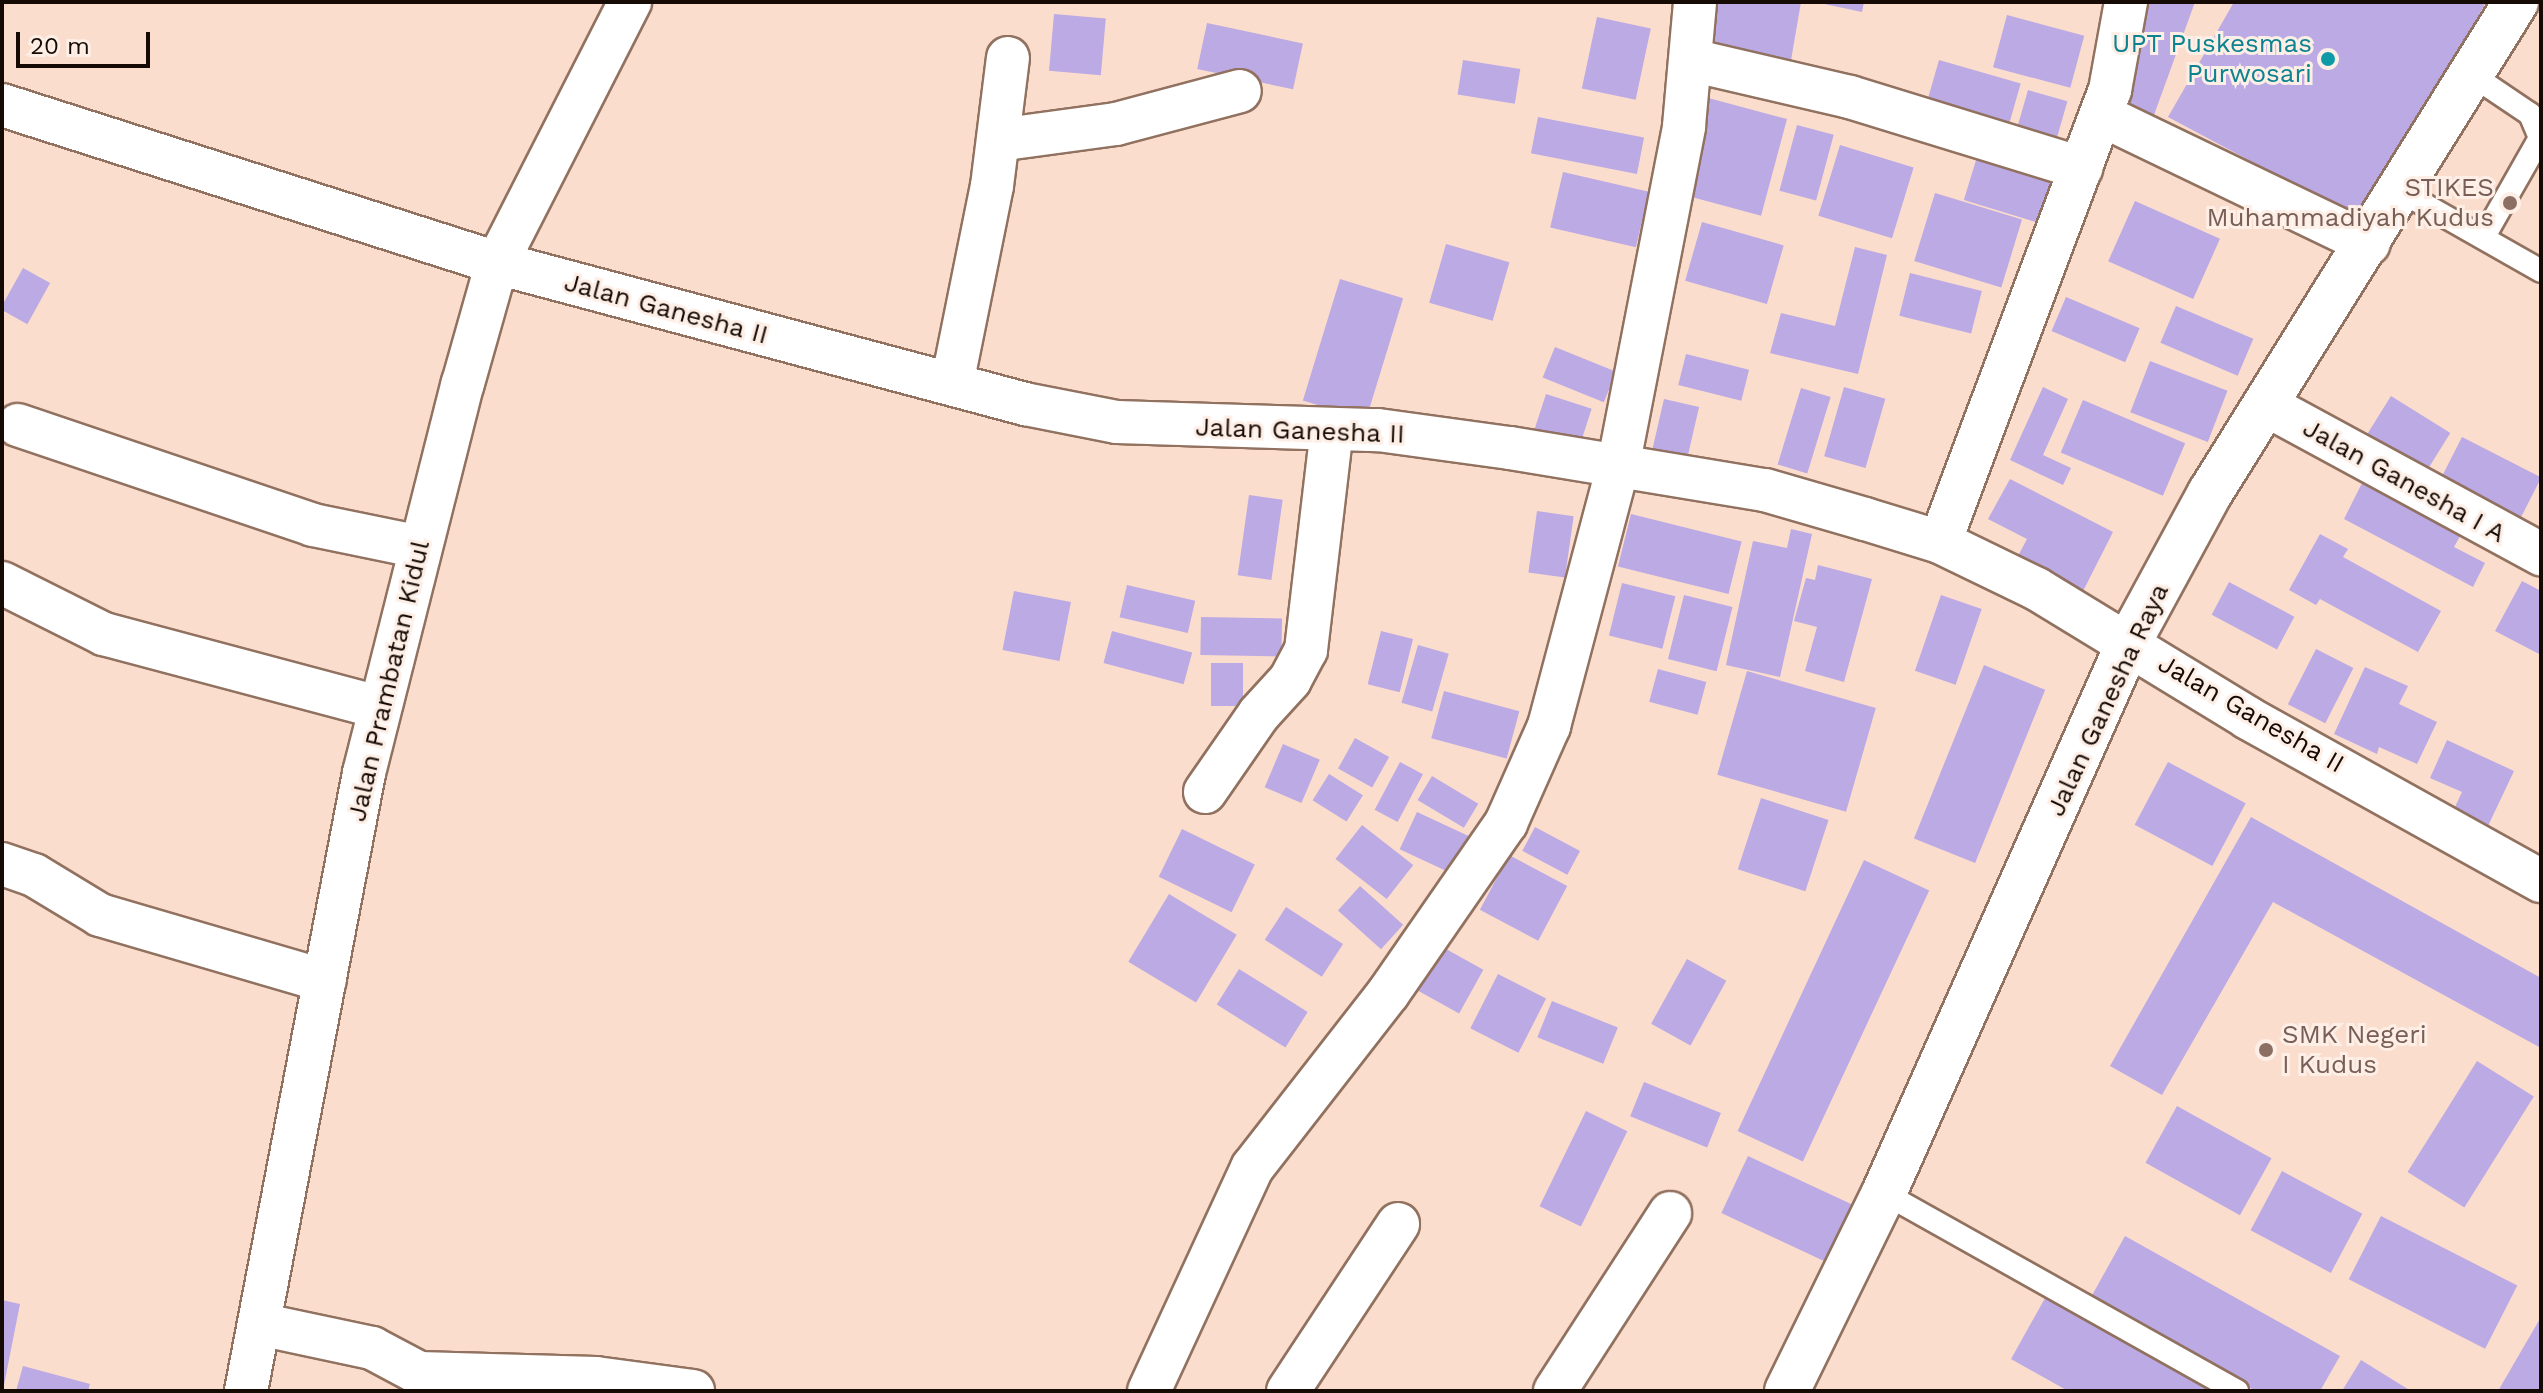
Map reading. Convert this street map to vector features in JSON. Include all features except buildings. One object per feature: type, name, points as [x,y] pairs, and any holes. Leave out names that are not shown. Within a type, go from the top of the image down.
[{"type":"street","name":"Jalan Prambatan Kidul","points":[[246,1391],[379,707],[497,263],[630,2]]},
{"type":"street","points":[[1149,1391],[1252,1168],[1389,992],[1506,823],[1549,726],[1618,467],[1684,126],[1695,2]]},
{"type":"street","points":[[1940,542],[2101,115],[2126,2]]},
{"type":"street","name":"Jalan Ganesha Raya","points":[[1787,1391],[1884,1193],[2129,642],[2210,493],[2402,192],[2516,2]]},
{"type":"street","points":[[952,384],[998,140],[1008,58]]},
{"type":"street","points":[[1691,60],[1850,97],[2081,168]]},
{"type":"street","points":[[998,140],[1116,124],[1240,91]]},
{"type":"street","name":"Jalan Ganesha II","points":[[2,105],[497,263],[952,384],[1117,422],[1378,430],[1765,490],[1940,542],[2129,642],[2248,718],[2541,881]]},
{"type":"street","points":[[2101,115],[2369,244]]},
{"type":"street","name":"Jalan Ganesha I A","points":[[2268,406],[2541,554]]},
{"type":"street","points":[[18,425],[313,525],[420,547]]},
{"type":"street","points":[[1205,792],[1301,663],[1332,430]]},
{"type":"street","points":[[2,583],[104,634],[379,707]]},
{"type":"street","points":[[2,864],[34,875],[100,915],[325,981]]},
{"type":"street","points":[[1555,1391],[1670,1213]]},
{"type":"street","points":[[1288,1391],[1398,1224]]},
{"type":"street","points":[[259,1324],[360,1344],[419,1373],[596,1378],[693,1391]]},
{"type":"lane","points":[[2472,75],[2530,114],[2540,138],[2485,235]]},
{"type":"lane","points":[[2402,192],[2485,235],[2541,271]]},
{"type":"lane","points":[[1884,1193],[2237,1391]]},
{"type":"place","name":"UPT Puskesmas Purwosari","points":[[2328,59]]},
{"type":"place","name":"STIKES Muhammadiyah Kudus","points":[[2510,203]]},
{"type":"place","name":"SMK Negeri I Kudus","points":[[2266,1050]]}]
